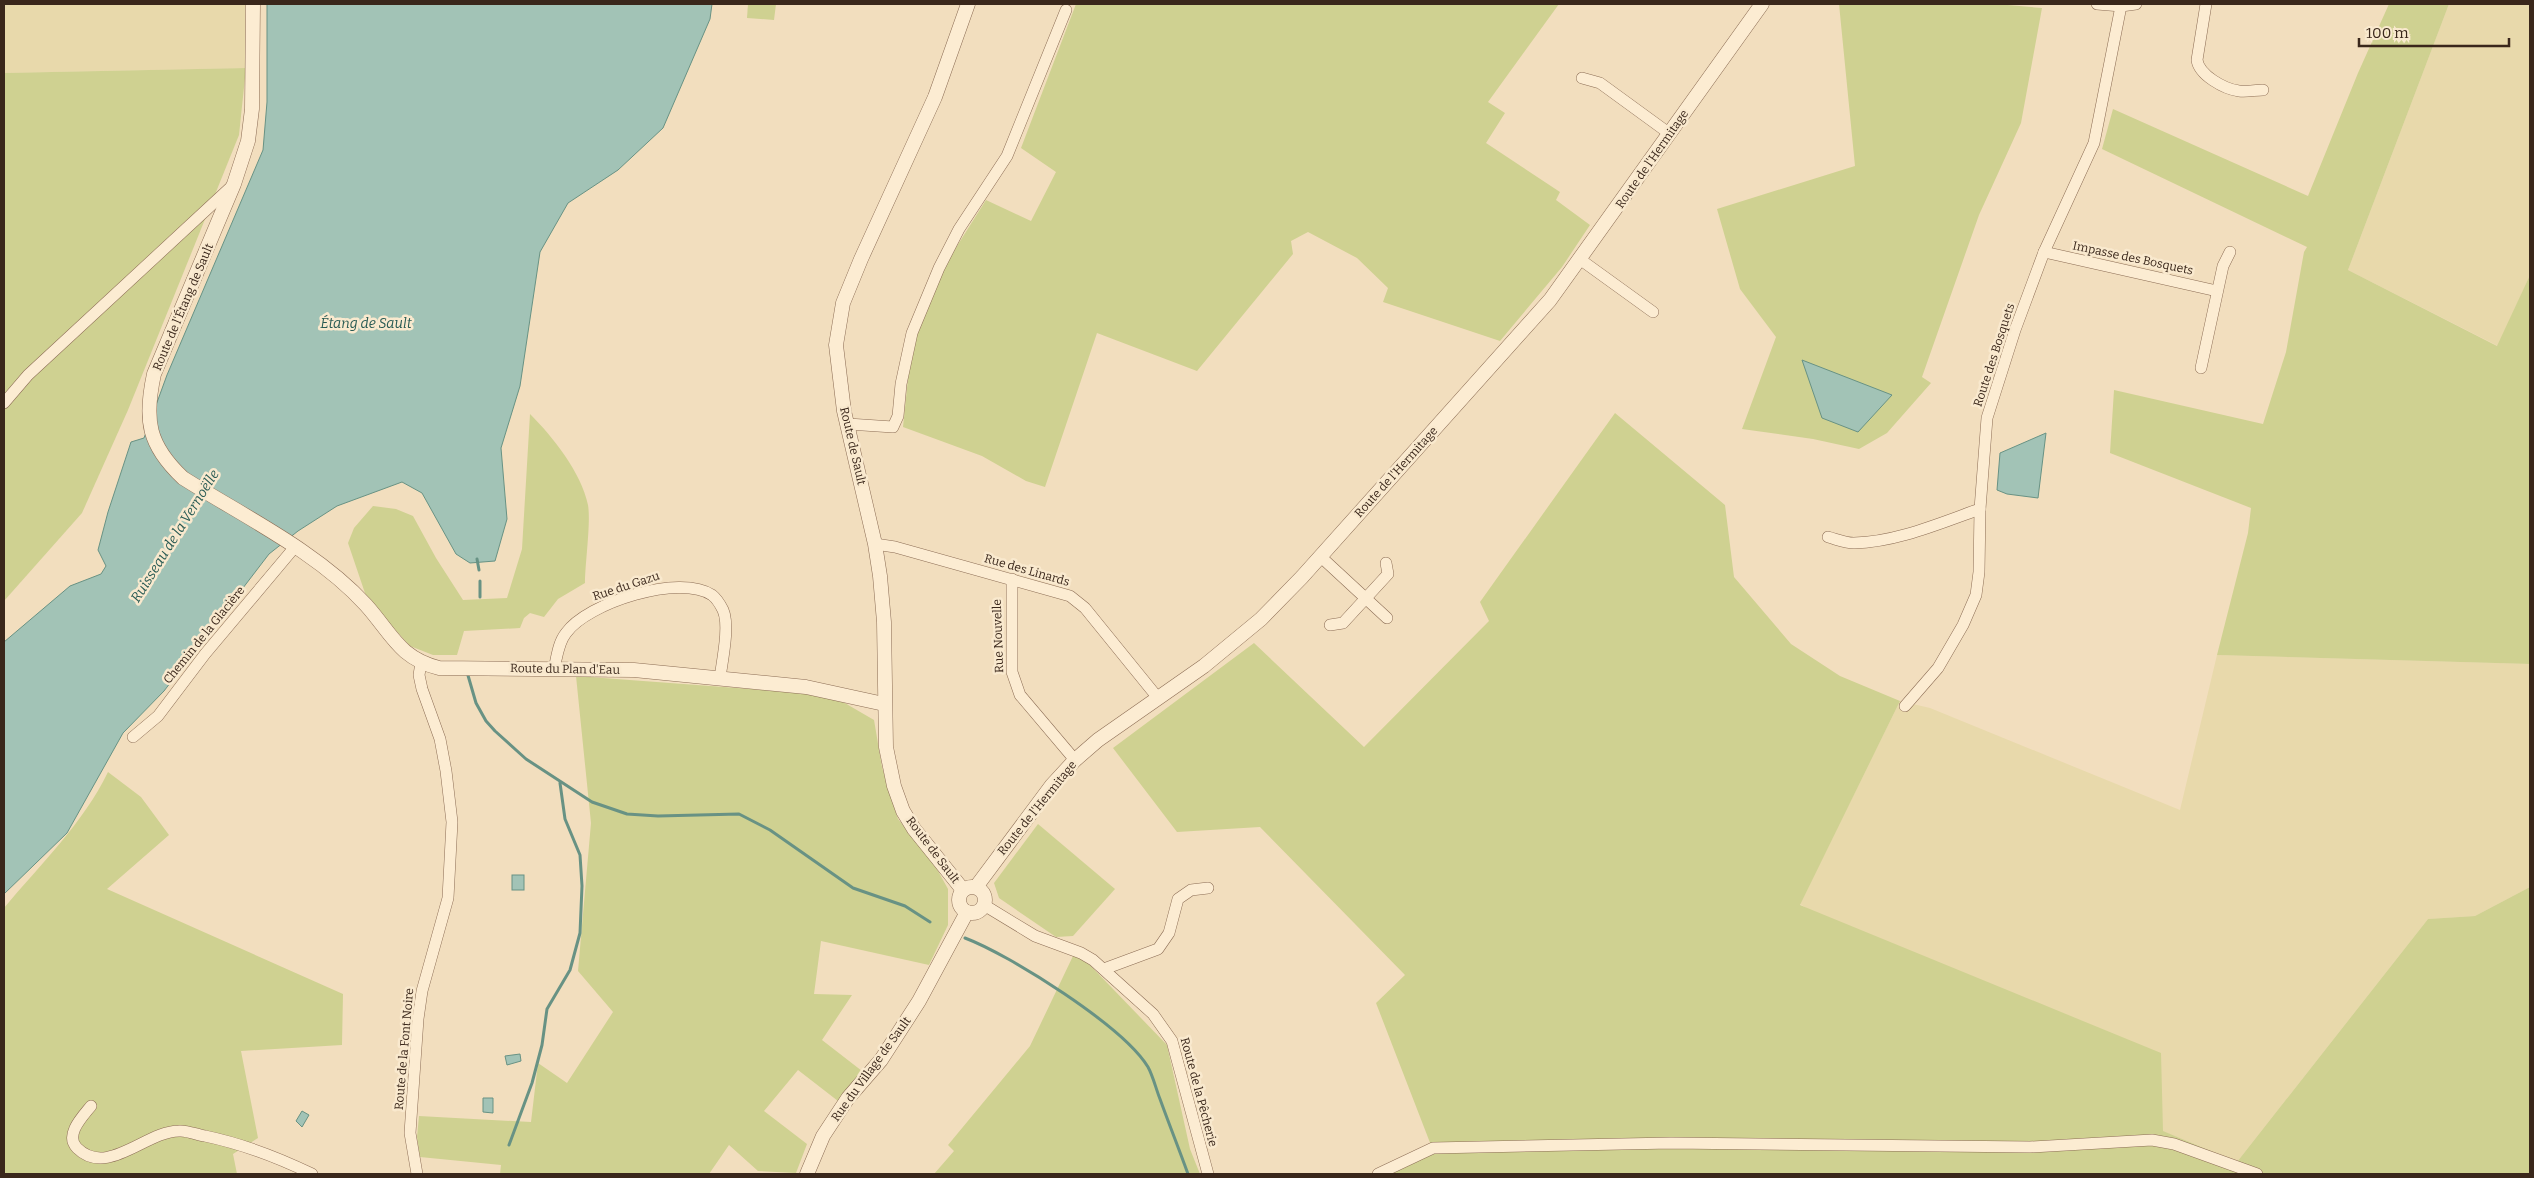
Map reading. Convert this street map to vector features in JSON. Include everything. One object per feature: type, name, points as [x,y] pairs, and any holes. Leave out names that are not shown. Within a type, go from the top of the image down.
[{"type":"street","name":"Route de l'Étang de Sault","points":[[253,4],[252,109],[248,141],[234,184],[154,374],[148,416],[151,433],[157,449],[167,464],[182,478],[293,547]]},
{"type":"street","name":"Route de Sault","points":[[968,4],[935,97],[861,259],[843,303],[836,345],[837,368],[875,544],[884,622],[886,747],[894,786],[903,811],[914,829],[970,888]]},
{"type":"street","name":"Route de l'Hermitage","points":[[970,888],[1075,760],[1098,740],[1204,666],[1261,620],[1320,557],[1550,300],[1762,4]]},
{"type":"street","points":[[2097,4],[2121,6],[2136,4]]},
{"type":"street","points":[[2206,4],[2197,60],[2202,73],[2238,91],[2263,90]]},
{"type":"street","name":"Route des Bosquets","points":[[1905,706],[1938,668],[1971,610],[1979,572],[1980,509],[1988,418],[2015,330],[2044,252],[2094,143],[2121,6]]},
{"type":"street","points":[[848,424],[893,427],[896,422],[912,333],[939,268],[959,229],[1007,156],[1066,10]]},
{"type":"street","points":[[1582,78],[1600,83],[1670,134]]},
{"type":"street","points":[[4,403],[28,375],[234,184]]},
{"type":"street","name":"Impasse des Bosquets","points":[[2044,252],[2217,291]]},
{"type":"street","points":[[2201,368],[2223,266],[2230,252]]},
{"type":"street","points":[[1580,260],[1653,312]]},
{"type":"street","points":[[1828,537],[1852,543],[1881,539],[1906,534],[1980,509]]},
{"type":"street","name":"Rue des Linards","points":[[875,544],[896,547],[1070,596],[1078,602],[1158,698]]},
{"type":"street","name":"Route du Plan d'Eau","points":[[293,547],[355,593],[409,656],[421,663],[439,668],[634,670],[806,687],[884,704]]},
{"type":"street","name":"Chemin de la Glacière","points":[[132,737],[158,716],[205,654],[293,547]]},
{"type":"street","points":[[1320,557],[1387,618]]},
{"type":"street","points":[[1330,625],[1342,623],[1388,574],[1386,564]]},
{"type":"street","name":"Rue Nouvelle","points":[[1012,579],[1012,672],[1015,683],[1020,695],[1075,760]]},
{"type":"street","name":"Rue du Gazu","points":[[554,669],[560,645],[566,632],[591,612],[626,598],[665,587],[691,588],[713,595],[724,612],[725,633],[720,678]]},
{"type":"street","name":"Route de la Font Noire","points":[[417,1174],[410,1133],[418,1019],[422,991],[448,898],[452,822],[440,740],[422,689],[421,663]]},
{"type":"street","points":[[970,888],[983,892],[984,905],[979,911],[967,912],[959,902],[970,888]]},
{"type":"street","points":[[1104,969],[1158,949],[1169,933],[1178,899],[1190,890],[1208,888]]},
{"type":"street","name":"Route de la Pêcherie","points":[[984,905],[1035,936],[1081,953],[1104,969],[1153,1014],[1172,1041],[1208,1174]]},
{"type":"street","name":"Rue du Village de Sault","points":[[807,1174],[823,1136],[848,1098],[880,1060],[919,1001],[967,912]]},
{"type":"street","points":[[91,1106],[73,1132],[73,1141],[76,1147],[90,1157],[102,1158],[117,1155],[154,1138],[179,1131],[235,1142],[271,1154],[312,1174]]},
{"type":"street","points":[[1378,1174],[1433,1148],[1671,1143],[2030,1147],[2152,1140],[2174,1144],[2258,1174]]},
{"type":"shaded area","points":[[4,4],[245,4],[246,68],[4,73]]},
{"type":"shaded area","points":[[2449,4],[2530,4],[2530,275],[2498,346],[2348,270]]},
{"type":"shaded area","points":[[2217,655],[2530,664],[2530,887],[2475,916],[2428,919],[2237,1162],[2162,1131],[1800,904],[1900,701],[1930,708],[2180,810]]},
{"type":"green space","points":[[748,4],[776,4],[774,20],[747,18]]},
{"type":"green space","points":[[1076,4],[1559,4],[1488,102],[1505,113],[1486,143],[1560,192],[1556,200],[1590,225],[1562,267],[1500,341],[1383,302],[1388,288],[1357,258],[1308,232],[1291,241],[1293,254],[1197,371],[1097,333],[1045,487],[1026,481],[982,456],[903,427],[913,329],[945,265],[986,200],[1031,221],[1056,172],[1021,148]]},
{"type":"green space","points":[[1839,4],[1996,4],[2042,8],[2021,123],[1979,215],[1922,377],[1931,383],[1887,433],[1859,449],[1813,439],[1742,429],[1776,337],[1740,289],[1717,209],[1855,166]]},
{"type":"green space","points":[[2389,4],[2449,4],[2348,270],[2497,346],[2530,275],[2530,664],[2217,655],[2248,533],[2251,508],[2110,453],[2114,390],[2263,424],[2286,352],[2304,252],[2307,247],[2102,149],[2113,109],[2308,196],[2358,73]]},
{"type":"green space","points":[[246,68],[239,135],[128,410],[82,513],[4,601],[4,73]]},
{"type":"green space","points":[[1615,413],[1725,505],[1734,577],[1791,644],[1840,676],[1900,701],[1800,905],[2161,1053],[2163,1131],[2237,1162],[2428,919],[2475,916],[2530,887],[2530,1174],[1387,1174],[1434,1153],[1376,1003],[1405,975],[1260,827],[1177,832],[1113,748],[1254,643],[1364,747],[1489,621],[1480,602]]},
{"type":"green space","points":[[530,414],[548,433],[573,468],[588,505],[589,522],[585,583],[558,599],[544,617],[530,613],[524,618],[520,628],[464,631],[457,655],[433,655],[410,646],[367,599],[348,543],[354,528],[373,506],[396,509],[413,516],[436,558],[463,600],[507,598],[522,549]]},
{"type":"green space","points":[[576,676],[831,695],[874,720],[882,767],[898,819],[932,860],[948,889],[948,925],[929,965],[821,941],[814,994],[852,995],[822,1040],[862,1071],[838,1101],[798,1070],[764,1111],[807,1144],[796,1173],[758,1171],[729,1145],[709,1174],[500,1174],[501,1165],[420,1157],[417,1137],[419,1116],[531,1122],[538,1063],[567,1083],[613,1012],[578,971],[591,823]]},
{"type":"green space","points":[[108,772],[141,797],[169,835],[107,889],[343,994],[342,1045],[241,1051],[258,1138],[233,1154],[237,1174],[4,1174],[4,908],[74,826]]},
{"type":"green space","points":[[1038,824],[1115,889],[1073,936],[1056,937],[999,898],[994,883]]},
{"type":"green space","points":[[1073,956],[1086,961],[1167,1045],[1190,1149],[1200,1174],[934,1174],[954,1151],[948,1145],[1030,1046]]},
{"type":"water","name":"Étang de Sault","points":[[267,4],[712,4],[710,19],[663,128],[618,170],[568,203],[540,252],[520,386],[501,448],[507,519],[495,561],[470,563],[456,554],[422,493],[402,482],[337,506],[298,531],[269,554],[164,691],[123,733],[67,833],[4,894],[4,642],[70,586],[101,574],[106,566],[98,550],[108,512],[131,442],[144,438],[167,375],[263,150],[267,102]]},
{"type":"water","points":[[1802,360],[1892,395],[1858,432],[1822,418]]},
{"type":"water","points":[[2046,433],[2038,498],[2007,494],[1997,490],[2000,453]]},
{"type":"water","points":[[512,875],[524,875],[524,890],[512,890]]},
{"type":"water","points":[[520,1054],[521,1061],[507,1065],[505,1056]]},
{"type":"water","points":[[483,1098],[493,1098],[493,1113],[483,1112]]},
{"type":"water","points":[[302,1111],[309,1115],[302,1127],[296,1121]]},
{"type":"waterway","points":[[477,559],[479,570]]},
{"type":"waterway","points":[[480,581],[480,597]]},
{"type":"waterway","points":[[467,672],[476,703],[486,721],[495,731],[526,759],[592,802],[627,814],[658,816],[739,814],[770,830],[853,888],[905,906],[930,922]]},
{"type":"waterway","points":[[509,1145],[532,1083],[542,1045],[547,1009],[570,970],[580,933],[582,886],[580,855],[565,819],[560,783]]},
{"type":"waterway","points":[[965,938],[1036,975],[1091,1013],[1135,1050],[1150,1071],[1188,1174]]},
{"type":"water label","name":"Ruisseau de la Vernoëlle","points":[[175,536]]}]
